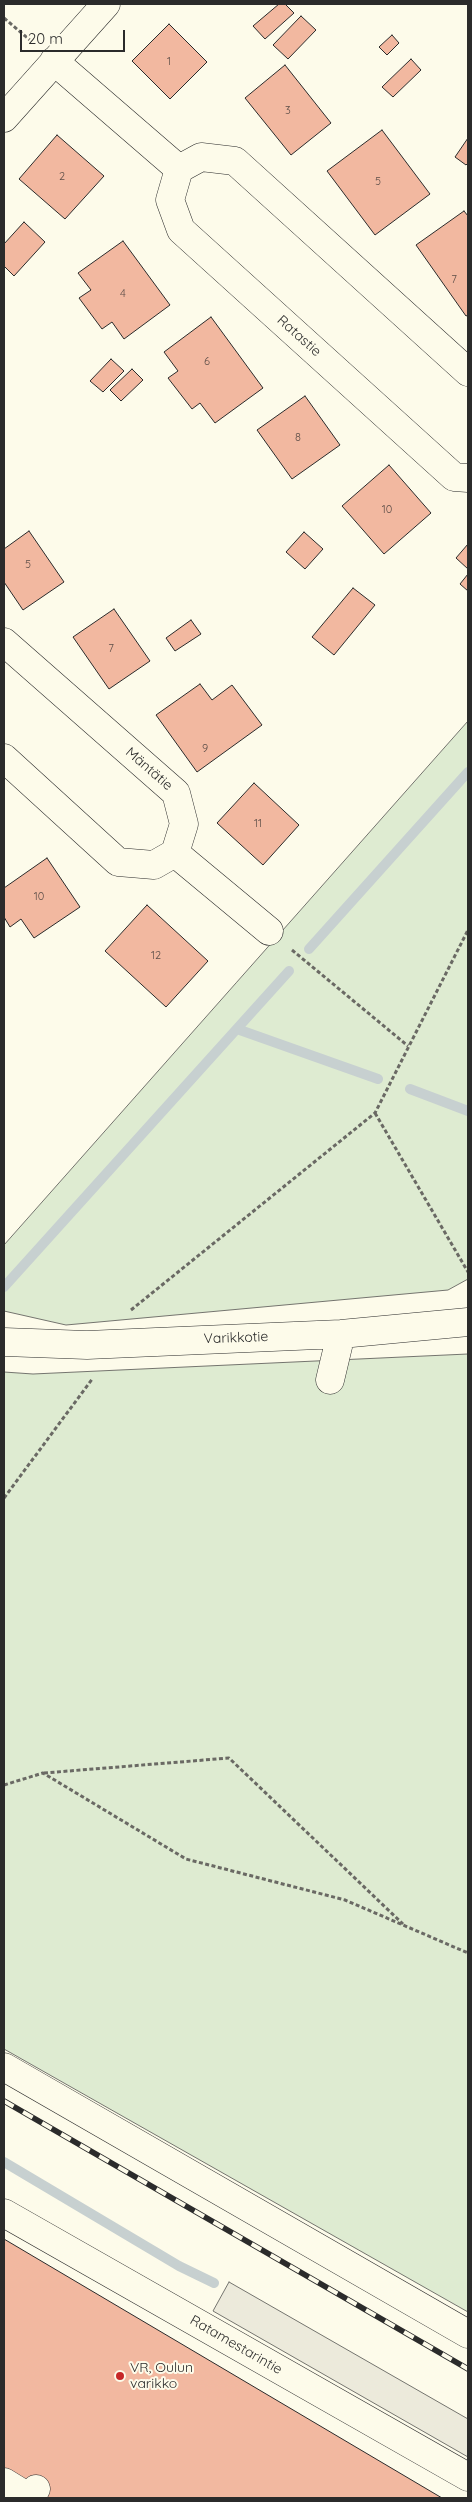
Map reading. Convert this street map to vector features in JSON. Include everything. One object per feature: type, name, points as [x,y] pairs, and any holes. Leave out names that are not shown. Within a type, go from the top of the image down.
[{"type":"street","points":[[4,118],[106,4]]},
{"type":"street","points":[[54,61],[179,169],[201,157],[235,161],[468,372]]},
{"type":"street","name":"Ratastie","points":[[179,169],[170,200],[182,230],[454,477],[468,478]]},
{"type":"street","name":"Mäntätie","points":[[4,642],[176,793],[184,824],[175,853]]},
{"type":"street","points":[[4,758],[118,862],[154,866],[175,853],[269,931]]},
{"type":"street","name":"Varikkotie","points":[[4,1342],[118,1344],[341,1334],[468,1322]]},
{"type":"street","points":[[330,1380],[341,1334]]},
{"type":"street","points":[[4,2067],[468,2334]]},
{"type":"street","name":"Ratamestarintie","points":[[4,2213],[468,2477]]},
{"type":"street","points":[[4,2482],[30,2498],[36,2489]]},
{"type":"path","points":[[126,1314],[375,1114],[468,930]]},
{"type":"path","points":[[269,931],[408,1046]]},
{"type":"path","points":[[375,1114],[468,1272]]},
{"type":"path","points":[[4,1498],[118,1344]]},
{"type":"path","points":[[4,1785],[44,1773],[230,1758],[405,1925]]},
{"type":"path","points":[[44,1773],[186,1859],[345,1900],[468,1953]]},
{"type":"green space","points":[[468,721],[468,1279],[448,1290],[66,1325],[4,1311],[4,1245]]},
{"type":"green space","points":[[468,1354],[468,2312],[4,2049],[4,1372],[33,1374]]},
{"type":"shaded area","points":[[229,2282],[468,2419],[468,2457],[213,2311]]},
{"type":"building","points":[[279,4],[285,4],[294,13],[265,39],[253,26]]},
{"type":"building","points":[[301,16],[316,30],[288,59],[273,45]]},
{"type":"building","points":[[169,24],[207,62],[170,99],[132,61]]},
{"type":"building","points":[[392,35],[399,43],[387,55],[379,47]]},
{"type":"building","points":[[411,59],[421,70],[393,97],[382,87]]},
{"type":"building","points":[[285,65],[331,123],[291,155],[245,98]]},
{"type":"building","points":[[382,130],[430,194],[375,235],[327,171]]},
{"type":"building","points":[[57,135],[104,176],[65,219],[19,179]]},
{"type":"building","points":[[468,138],[468,163],[466,165],[455,157]]},
{"type":"building","points":[[464,211],[468,216],[468,315],[466,316],[416,245]]},
{"type":"building","points":[[24,222],[45,242],[14,276],[4,266],[4,244]]},
{"type":"building","points":[[123,241],[170,305],[124,339],[112,322],[102,329],[79,298],[91,290],[78,273]]},
{"type":"building","points":[[211,317],[263,388],[215,423],[200,403],[192,409],[168,378],[178,371],[164,352]]},
{"type":"building","points":[[111,359],[124,371],[103,392],[90,381]]},
{"type":"building","points":[[132,369],[143,380],[121,401],[110,390]]},
{"type":"building","points":[[305,396],[340,445],[292,479],[257,430]]},
{"type":"building","points":[[389,465],[431,513],[384,554],[342,506]]},
{"type":"building","points":[[29,531],[64,582],[23,610],[4,582],[4,549]]},
{"type":"building","points":[[304,532],[323,549],[305,569],[286,552]]},
{"type":"building","points":[[468,544],[468,569],[456,558]]},
{"type":"building","points":[[468,574],[468,591],[460,584]]},
{"type":"building","points":[[353,588],[375,605],[334,655],[312,637]]},
{"type":"building","points":[[114,609],[150,661],[109,689],[73,637]]},
{"type":"building","points":[[191,620],[201,634],[175,651],[166,638]]},
{"type":"building","points":[[200,684],[212,700],[232,685],[262,725],[197,772],[156,715]]},
{"type":"building","points":[[254,783],[299,825],[263,865],[217,823]]},
{"type":"building","points":[[47,858],[80,907],[34,938],[21,919],[10,927],[4,917],[4,888]]},
{"type":"building","points":[[147,905],[208,961],[166,1007],[105,951]]},
{"type":"building","name":"VR, Oulun varikko","points":[[4,2239],[442,2498],[45,2498],[4,2470]]},
{"type":"waterway","points":[[309,949],[468,772]]},
{"type":"waterway","points":[[4,1287],[289,971]]},
{"type":"waterway","points":[[237,1029],[378,1079]]},
{"type":"waterway","points":[[410,1089],[468,1111]]},
{"type":"waterway","points":[[4,2162],[179,2266],[214,2283]]},
{"type":"railway","points":[[4,2101],[468,2369]]},
{"type":"place","name":"VR, Oulun varikko","points":[[120,2376]]}]
